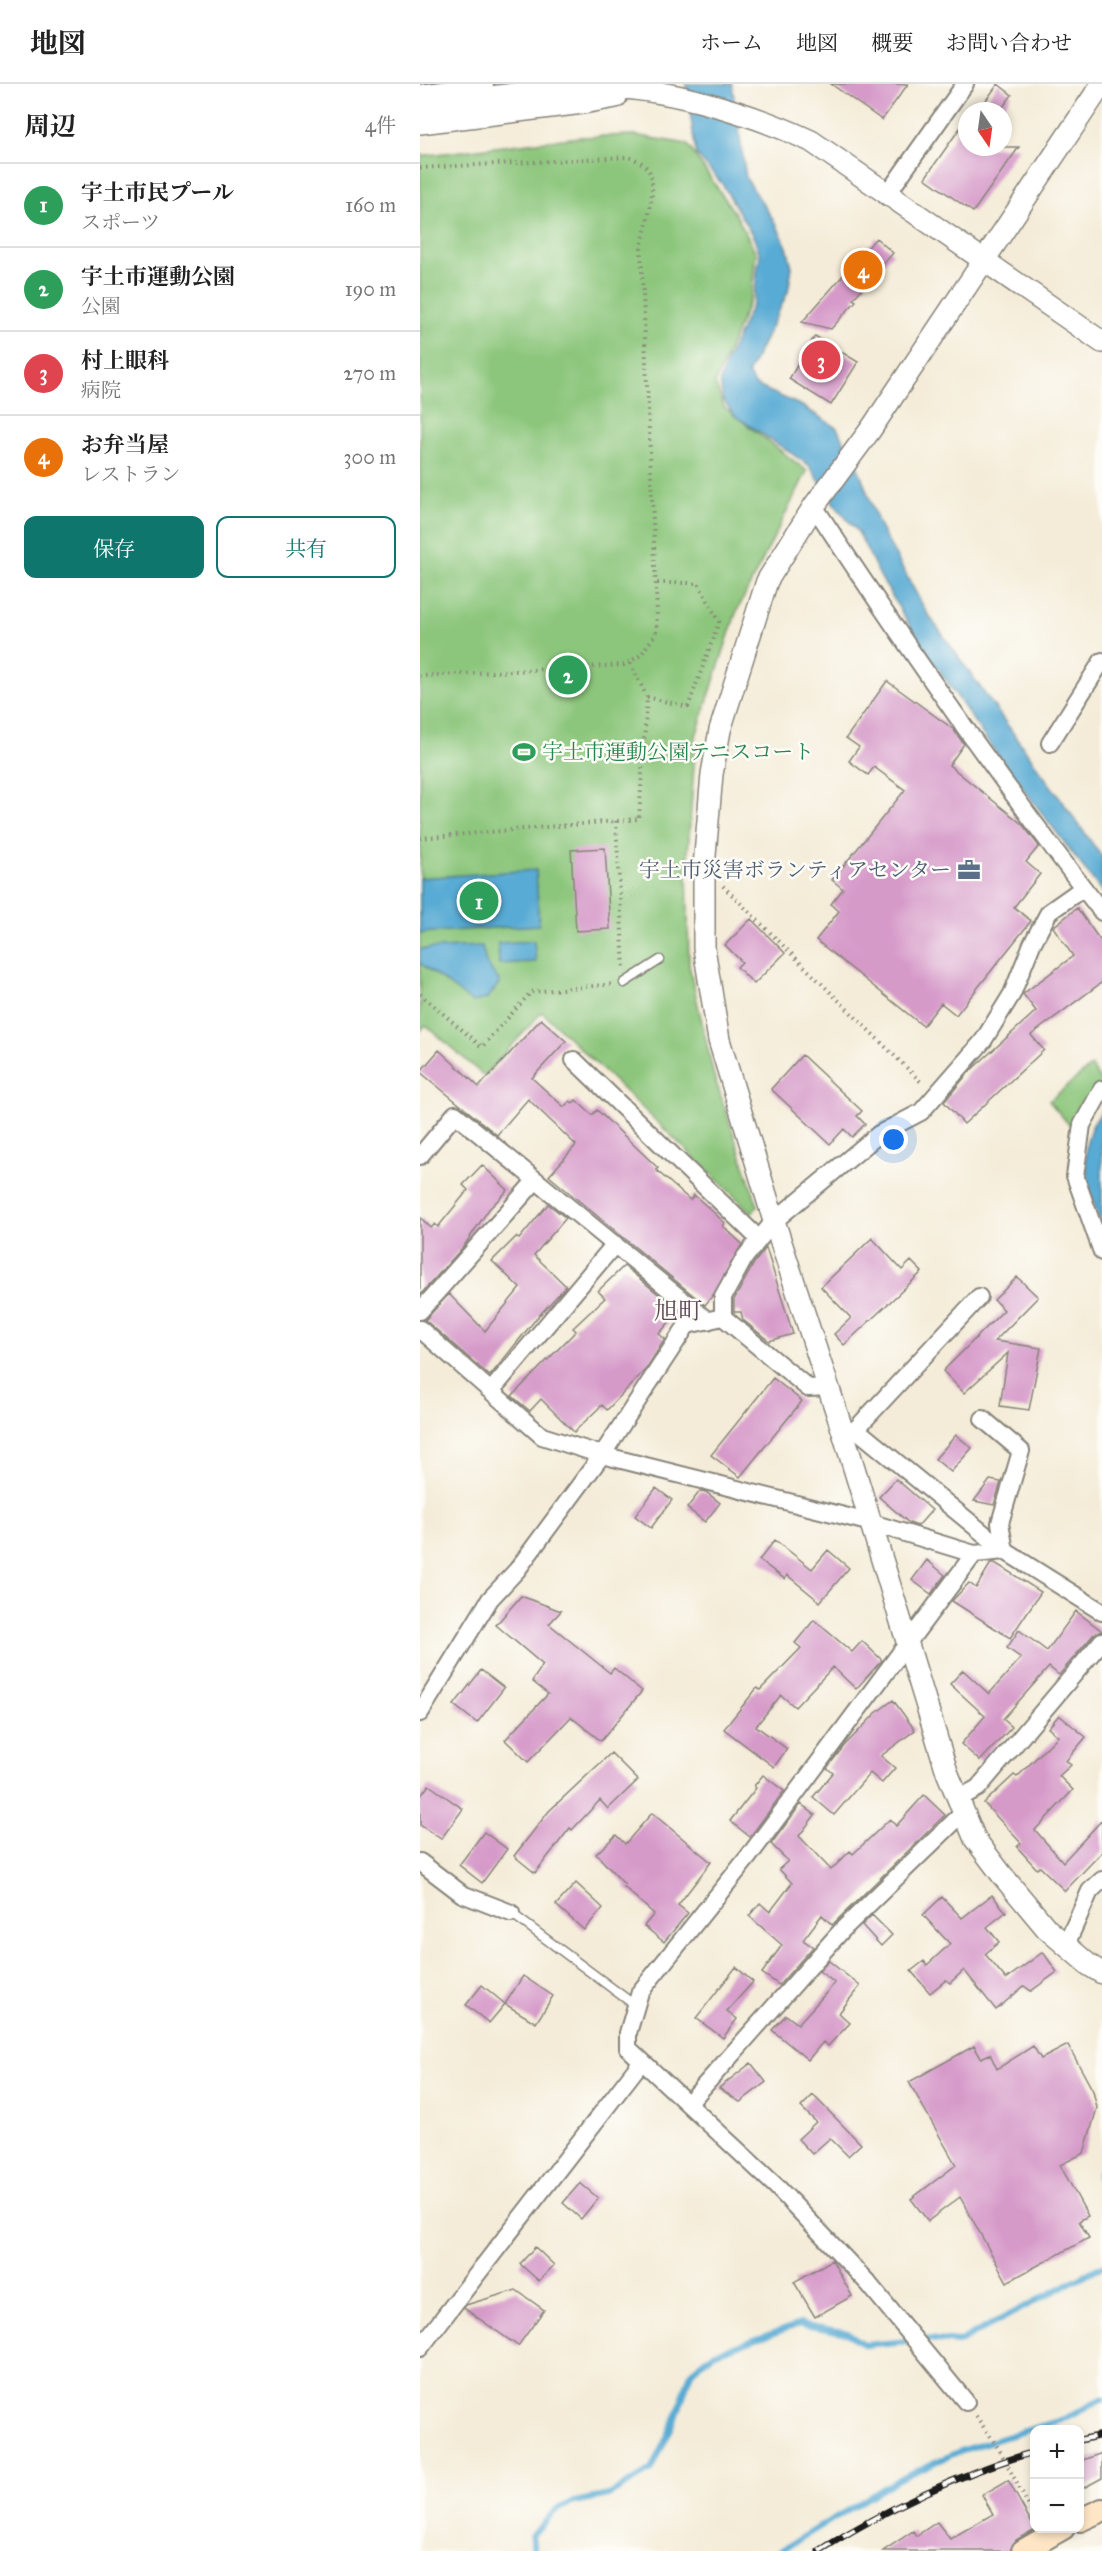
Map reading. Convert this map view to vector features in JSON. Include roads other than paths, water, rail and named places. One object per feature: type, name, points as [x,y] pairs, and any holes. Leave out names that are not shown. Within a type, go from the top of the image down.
[{"type":"main road","points":[[1084,2518],[1102,2510]]},
{"type":"main road","points":[[1023,2551],[1056,2533]]},
{"type":"street","points":[[420,93],[485,84]]},
{"type":"street","points":[[886,196],[965,84]]},
{"type":"street","points":[[1102,84],[871,429],[814,506],[767,581],[720,730],[712,774],[704,867],[704,948],[719,1040],[774,1221],[829,1387],[850,1431],[872,1523],[947,1772],[975,1839],[1002,1875],[1047,1929],[1089,1965],[1102,1973]]},
{"type":"street","points":[[420,106],[586,87],[645,91],[713,104],[780,127],[811,141],[886,196],[983,259],[1102,342]]},
{"type":"street","points":[[420,123],[583,103],[645,91]]},
{"type":"street","points":[[814,506],[890,622],[999,777],[1102,912]]},
{"type":"street","points":[[1050,742],[1102,661]]},
{"type":"street","points":[[716,1319],[723,1297],[745,1257],[774,1221],[879,1134],[921,1112],[935,1096],[989,1031],[1012,993],[1032,944],[1049,912],[1083,888]]},
{"type":"street","points":[[574,1060],[759,1239]]},
{"type":"street","points":[[1102,1089],[1082,1125],[1074,1176],[1102,1252]]},
{"type":"street","points":[[420,1156],[455,1114],[615,1244],[808,1388],[829,1387]]},
{"type":"street","points":[[420,1311],[536,1180]]},
{"type":"street","points":[[491,1391],[615,1244]]},
{"type":"street","points":[[850,1431],[980,1297]]},
{"type":"street","points":[[420,1713],[490,1599],[516,1570],[602,1455],[687,1325],[716,1319]]},
{"type":"street","points":[[420,1329],[542,1436],[602,1455],[872,1523],[974,1554],[1005,1551]]},
{"type":"street","points":[[983,1419],[1021,1451],[1000,1523],[1005,1551]]},
{"type":"street","points":[[850,1431],[1005,1551],[1102,1612]]},
{"type":"street","points":[[966,2402],[868,2283],[777,2187],[627,2048],[628,2033],[640,1992],[749,1856],[974,1554]]},
{"type":"street","points":[[688,2104],[843,1929],[978,1788],[1102,1641]]},
{"type":"street","points":[[420,1862],[462,1894],[511,1913]]},
{"type":"street","points":[[1066,1945],[1090,1891],[1102,1880]]},
{"type":"street","points":[[420,2348],[642,2061]]},
{"type":"lane","points":[[624,983],[660,960]]},
{"type":"lane","points":[[511,1913],[636,2006]]},
{"type":"water","points":[[686,84],[732,84],[746,178],[776,224],[787,247],[792,267],[788,292],[748,374],[755,385],[802,406],[837,428],[859,470],[880,527],[927,613],[1102,857],[1102,892],[990,745],[914,633],[881,578],[858,532],[835,505],[809,465],[735,416],[723,400],[720,381],[726,362],[753,303],[760,254],[753,236],[723,185],[696,154]]},
{"type":"water","points":[[536,870],[539,925],[420,933],[420,878]]},
{"type":"water","points":[[534,941],[536,962],[499,964],[498,943]]},
{"type":"water","points":[[482,946],[486,963],[500,982],[487,999],[472,1002],[420,963],[420,949]]},
{"type":"water","points":[[1102,1111],[1102,1229],[1088,1181],[1085,1156],[1091,1128]]},
{"type":"waterway","points":[[1102,2169],[1099,2175],[1102,2196]]},
{"type":"waterway","points":[[928,2339],[958,2342],[1102,2266]]},
{"type":"waterway","points":[[534,2551],[532,2535],[557,2509],[574,2502],[609,2495],[651,2470],[676,2418],[691,2372],[713,2354],[800,2324],[848,2333],[865,2345],[907,2341]]},
{"type":"waterway","points":[[780,2551],[899,2479],[960,2451],[1067,2418],[1102,2399]]},
{"type":"railway","points":[[1084,2439],[1102,2435]]},
{"type":"railway","points":[[819,2551],[923,2494],[978,2471],[1030,2453]]},
{"type":"place","name":"お弁当屋","points":[[863,270]]},
{"type":"place","name":"村上眼科","points":[[821,360]]},
{"type":"place","name":"宇土市運動公園","points":[[568,675]]},
{"type":"place","name":"宇土市運動公園テニスコート","points":[[524,752]]},
{"type":"place","name":"宇土市災害ボランティアセンター","points":[[969,870]]},
{"type":"place","name":"宇土市民プール","points":[[479,901]]},
{"type":"district","name":"旭町","points":[[678,1311]]}]
